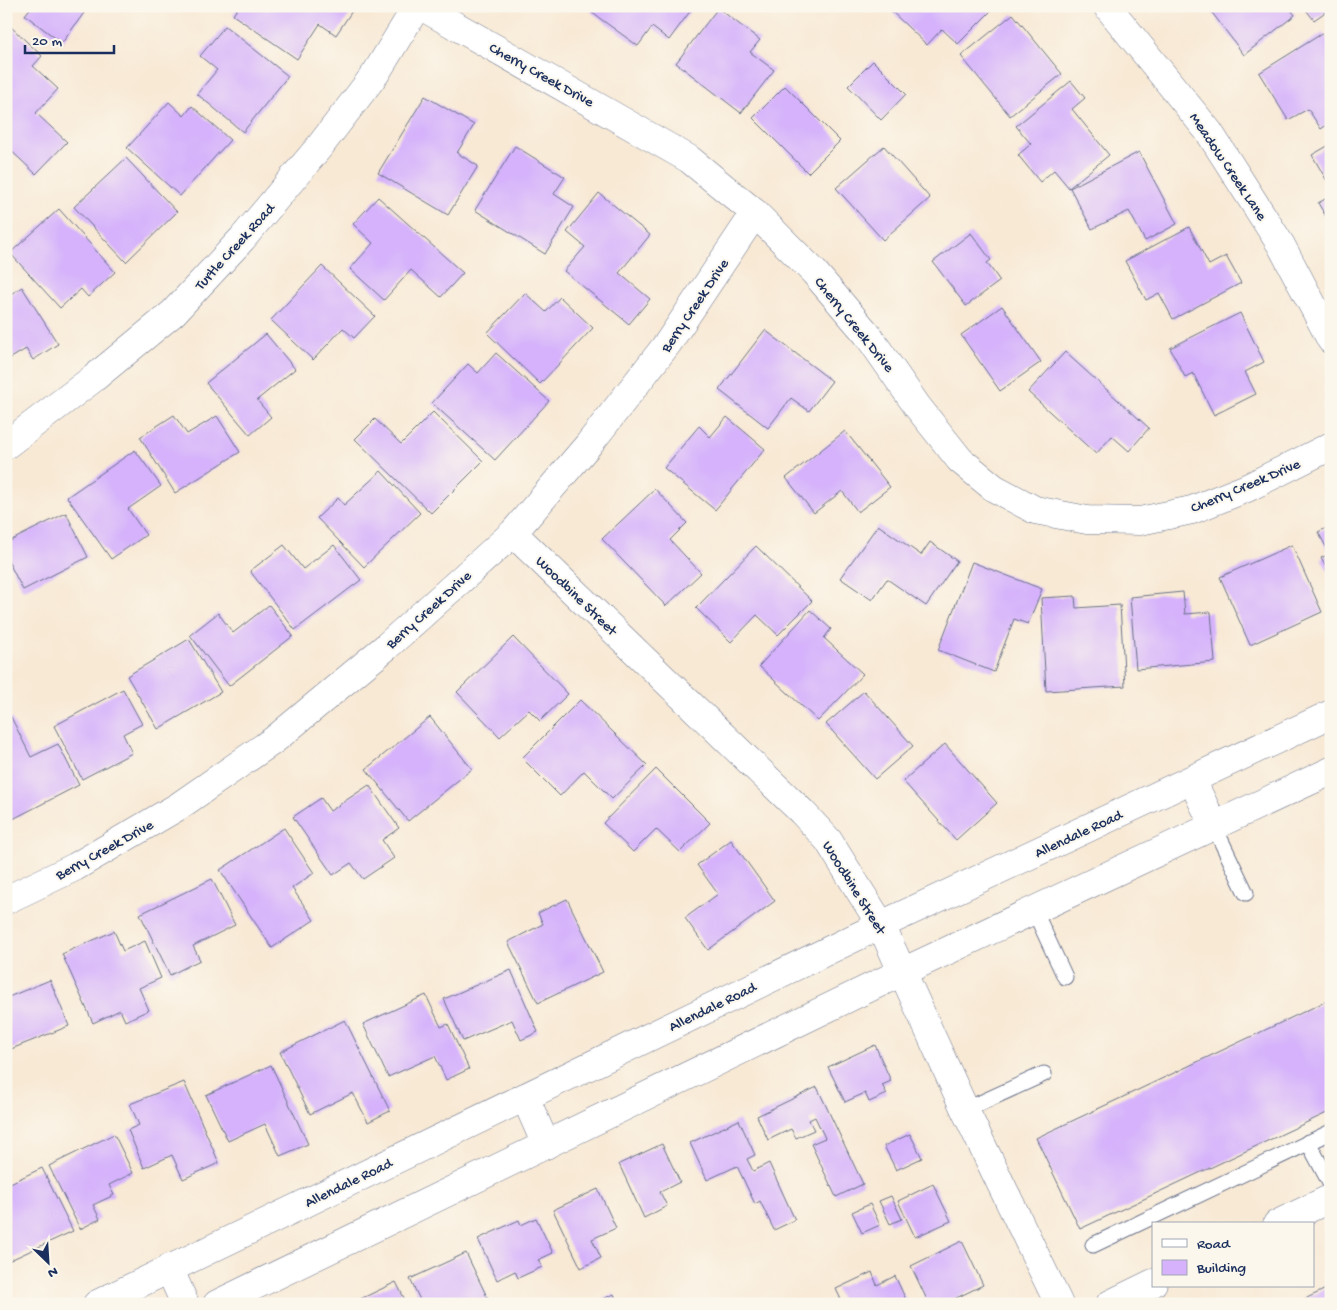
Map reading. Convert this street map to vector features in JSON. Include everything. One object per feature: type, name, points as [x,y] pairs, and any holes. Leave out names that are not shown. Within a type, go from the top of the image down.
[{"type":"street","name":"Turtle Creek Road","points":[[6,445],[94,378],[173,313],[242,240],[320,146],[376,73],[418,6]]},
{"type":"street","name":"Cherry Creek Drive","points":[[421,6],[689,159],[755,214],[814,272],[867,334],[917,406],[960,460],[994,488],[1035,510],[1087,520],[1140,520],[1192,510],[1247,488],[1331,446]]},
{"type":"street","name":"Meadow Creek Lane","points":[[1107,6],[1214,140],[1281,246],[1331,340]]},
{"type":"street","name":"Berry Creek Drive","points":[[6,900],[75,867],[178,806],[274,740],[386,647],[513,533],[589,444],[668,344],[755,214]]},
{"type":"street","name":"Woodbine Street","points":[[513,533],[802,812],[828,840],[881,925],[966,1110],[1059,1304]]},
{"type":"street","name":"Allendale Road","points":[[97,1304],[881,925],[1331,714]]},
{"type":"street","points":[[217,1304],[902,972],[1331,771]]},
{"type":"street","points":[[1192,780],[1214,826]]},
{"type":"street","points":[[525,1097],[546,1144]]},
{"type":"street","points":[[1281,1222],[1331,1198]]},
{"type":"street","points":[[169,1268],[185,1304]]},
{"type":"street","points":[[1110,1304],[1152,1283]]},
{"type":"lane","points":[[1214,826],[1246,893]]},
{"type":"lane","points":[[1034,910],[1066,978]]},
{"type":"lane","points":[[966,1110],[1044,1074]]},
{"type":"lane","points":[[1156,1222],[1170,1217],[1308,1142],[1331,1132]]},
{"type":"lane","points":[[1308,1142],[1331,1185]]},
{"type":"lane","points":[[1093,1245],[1152,1224]]},
{"type":"building","points":[[32,6],[89,6],[62,43],[25,15]]},
{"type":"building","points":[[239,6],[345,6],[352,11],[336,35],[320,24],[297,59],[233,15]]},
{"type":"building","points":[[596,6],[694,6],[669,40],[652,27],[638,46],[591,12]]},
{"type":"building","points":[[892,6],[996,6],[958,44],[942,29],[927,45],[889,9]]},
{"type":"building","points":[[1207,6],[1288,6],[1295,15],[1244,55]]},
{"type":"building","points":[[1303,6],[1331,6],[1331,8],[1314,20]]},
{"type":"building","points":[[718,8],[760,40],[750,52],[774,70],[741,113],[676,63]]},
{"type":"building","points":[[1013,14],[1062,74],[1010,116],[961,56]]},
{"type":"building","points":[[225,26],[288,76],[243,132],[197,94],[217,70],[200,56]]},
{"type":"building","points":[[11,27],[42,56],[33,66],[58,89],[36,113],[67,142],[36,174],[6,146],[6,32]]},
{"type":"building","points":[[1323,33],[1331,45],[1331,122],[1321,129],[1308,109],[1288,120],[1259,73]]},
{"type":"building","points":[[873,61],[906,94],[881,120],[848,86]]},
{"type":"building","points":[[1071,81],[1085,98],[1072,109],[1109,155],[1069,188],[1054,170],[1040,182],[1018,155],[1031,144],[1016,126]]},
{"type":"building","points":[[785,86],[840,141],[808,173],[753,118]]},
{"type":"building","points":[[425,96],[474,125],[457,153],[478,166],[448,215],[378,173]]},
{"type":"building","points":[[169,102],[184,116],[192,106],[230,140],[180,196],[127,148]]},
{"type":"building","points":[[1331,144],[1331,188],[1312,155]]},
{"type":"building","points":[[515,146],[565,177],[554,194],[574,207],[545,254],[475,210]]},
{"type":"building","points":[[884,146],[930,198],[883,240],[836,188]]},
{"type":"building","points":[[1139,152],[1177,224],[1145,241],[1129,211],[1092,229],[1070,188]]},
{"type":"building","points":[[126,158],[177,212],[126,262],[74,207]]},
{"type":"building","points":[[599,193],[650,235],[619,273],[650,299],[629,324],[564,271],[585,247],[567,232]]},
{"type":"building","points":[[1331,196],[1331,225],[1318,203]]},
{"type":"building","points":[[378,197],[463,273],[441,297],[411,270],[384,300],[350,269],[373,243],[353,224]]},
{"type":"building","points":[[59,209],[115,272],[88,297],[81,289],[60,308],[10,253]]},
{"type":"building","points":[[1189,227],[1209,265],[1226,256],[1241,283],[1173,319],[1159,293],[1146,300],[1125,261]]},
{"type":"building","points":[[971,233],[991,260],[987,263],[1000,281],[966,306],[933,262]]},
{"type":"building","points":[[322,266],[375,316],[354,338],[343,328],[313,360],[271,320]]},
{"type":"building","points":[[22,287],[58,344],[33,360],[26,349],[6,361],[6,297]]},
{"type":"building","points":[[525,293],[546,312],[560,297],[593,328],[540,384],[487,333]]},
{"type":"building","points":[[1002,306],[1041,362],[1000,391],[961,335]]},
{"type":"building","points":[[1240,313],[1264,362],[1245,372],[1256,394],[1214,415],[1193,373],[1185,377],[1170,348]]},
{"type":"building","points":[[765,330],[832,381],[809,411],[791,398],[768,428],[719,390]]},
{"type":"building","points":[[266,334],[295,369],[257,400],[271,417],[250,435],[206,383]]},
{"type":"building","points":[[1065,352],[1149,428],[1129,451],[1112,436],[1096,454],[1028,392]]},
{"type":"building","points":[[496,353],[549,401],[495,460],[432,403],[468,364],[478,373]]},
{"type":"building","points":[[433,412],[483,461],[431,513],[355,439],[375,419],[401,444]]},
{"type":"building","points":[[174,415],[187,434],[217,416],[240,452],[175,493],[140,437]]},
{"type":"building","points":[[727,417],[765,449],[715,510],[664,468],[699,426],[710,437]]},
{"type":"building","points":[[845,431],[890,487],[858,512],[842,491],[814,513],[786,478]]},
{"type":"building","points":[[135,450],[161,486],[128,509],[146,535],[111,559],[67,497]]},
{"type":"building","points":[[381,471],[420,513],[364,567],[317,518],[338,498],[344,505]]},
{"type":"building","points":[[655,489],[687,523],[670,540],[701,573],[666,606],[602,539]]},
{"type":"building","points":[[66,513],[88,557],[23,590],[6,557],[6,543]]},
{"type":"building","points":[[878,525],[921,555],[930,542],[957,561],[926,606],[887,579],[872,600],[840,578]]},
{"type":"building","points":[[1331,526],[1331,577],[1321,558],[1330,554],[1318,532]]},
{"type":"building","points":[[284,545],[303,569],[334,545],[361,580],[295,630],[250,571]]},
{"type":"building","points":[[1292,545],[1322,612],[1250,645],[1220,577]]},
{"type":"building","points":[[756,546],[812,601],[778,635],[757,615],[731,642],[696,608]]},
{"type":"building","points":[[972,562],[1042,589],[1028,624],[1014,619],[994,672],[938,650]]},
{"type":"building","points":[[1183,592],[1185,614],[1211,612],[1215,662],[1136,669],[1130,597]]},
{"type":"building","points":[[1075,596],[1076,608],[1120,605],[1125,686],[1046,691],[1041,598]]},
{"type":"building","points":[[269,605],[293,636],[229,686],[190,635],[218,613],[233,633]]},
{"type":"building","points":[[810,610],[831,629],[824,638],[863,674],[818,721],[759,666]]},
{"type":"building","points":[[513,637],[568,694],[540,721],[529,710],[500,737],[457,692]]},
{"type":"building","points":[[189,639],[221,692],[158,729],[127,676]]},
{"type":"building","points":[[123,689],[142,724],[123,734],[132,753],[82,779],[54,726]]},
{"type":"building","points":[[864,691],[913,746],[875,779],[826,724]]},
{"type":"building","points":[[580,700],[647,765],[612,799],[584,771],[560,796],[522,758]]},
{"type":"building","points":[[11,717],[31,757],[58,744],[79,785],[9,821],[6,816],[6,719]]},
{"type":"building","points":[[430,717],[472,769],[408,821],[366,769]]},
{"type":"building","points":[[945,744],[997,803],[956,840],[903,781]]},
{"type":"building","points":[[656,769],[710,823],[680,852],[656,829],[633,852],[603,823]]},
{"type":"building","points":[[369,785],[399,828],[382,840],[394,858],[363,879],[351,863],[333,875],[293,817],[321,798],[330,811]]},
{"type":"building","points":[[284,828],[314,873],[292,888],[314,920],[272,948],[220,870]]},
{"type":"building","points":[[731,840],[775,901],[708,950],[685,918],[718,894],[697,865]]},
{"type":"building","points":[[212,879],[235,925],[193,946],[200,960],[170,975],[140,914]]},
{"type":"building","points":[[567,899],[603,972],[538,1003],[508,942],[543,924],[538,913]]},
{"type":"building","points":[[114,931],[123,951],[145,941],[161,978],[139,988],[149,1010],[125,1021],[120,1010],[93,1023],[62,954]]},
{"type":"building","points":[[511,970],[538,1032],[521,1040],[512,1020],[463,1041],[444,999]]},
{"type":"building","points":[[50,980],[69,1026],[6,1051],[6,998]]},
{"type":"building","points":[[426,995],[441,1027],[448,1024],[469,1069],[446,1080],[435,1056],[388,1077],[363,1024]]},
{"type":"building","points":[[1331,999],[1331,1111],[1080,1229],[1036,1138]]},
{"type":"building","points":[[345,1020],[390,1111],[368,1122],[353,1093],[310,1114],[280,1052]]},
{"type":"building","points":[[875,1045],[891,1081],[882,1085],[887,1094],[869,1102],[865,1093],[845,1102],[828,1067]]},
{"type":"building","points":[[271,1065],[308,1144],[280,1156],[265,1124],[228,1141],[206,1095]]},
{"type":"building","points":[[184,1082],[219,1163],[183,1179],[172,1155],[144,1168],[128,1130],[139,1125],[130,1104]]},
{"type":"building","points":[[817,1087],[863,1184],[836,1197],[811,1144],[825,1138],[815,1117],[809,1120],[814,1130],[796,1138],[791,1129],[768,1140],[757,1116]]},
{"type":"building","points":[[739,1120],[755,1155],[747,1159],[753,1171],[769,1163],[795,1220],[774,1230],[760,1201],[755,1204],[737,1166],[707,1180],[690,1143]]},
{"type":"building","points":[[114,1134],[133,1173],[109,1185],[114,1195],[93,1205],[100,1219],[80,1229],[49,1166]]},
{"type":"building","points":[[910,1134],[922,1158],[896,1170],[884,1146]]},
{"type":"building","points":[[662,1144],[680,1182],[660,1192],[667,1206],[644,1218],[619,1164]]},
{"type":"building","points":[[42,1168],[73,1231],[6,1262],[6,1185]]},
{"type":"building","points":[[933,1184],[951,1221],[915,1237],[898,1201]]},
{"type":"building","points":[[598,1189],[616,1228],[592,1239],[601,1258],[581,1268],[553,1210]]},
{"type":"building","points":[[891,1196],[902,1219],[890,1224],[879,1201]]},
{"type":"building","points":[[870,1204],[880,1225],[862,1233],[852,1212]]},
{"type":"building","points":[[536,1218],[553,1253],[538,1260],[542,1267],[518,1278],[515,1271],[497,1280],[478,1239],[519,1220],[521,1225]]},
{"type":"building","points":[[962,1241],[983,1285],[944,1304],[929,1304],[911,1266]]},
{"type":"building","points":[[466,1253],[490,1303],[422,1304],[410,1279]]},
{"type":"building","points":[[872,1272],[877,1285],[895,1276],[908,1304],[843,1304],[836,1289]]},
{"type":"building","points":[[396,1282],[407,1304],[350,1304]]},
{"type":"building","points":[[1328,1288],[1331,1295],[1331,1304],[1294,1304]]},
{"type":"building","points":[[614,1294],[618,1304],[603,1304],[601,1300]]}]
